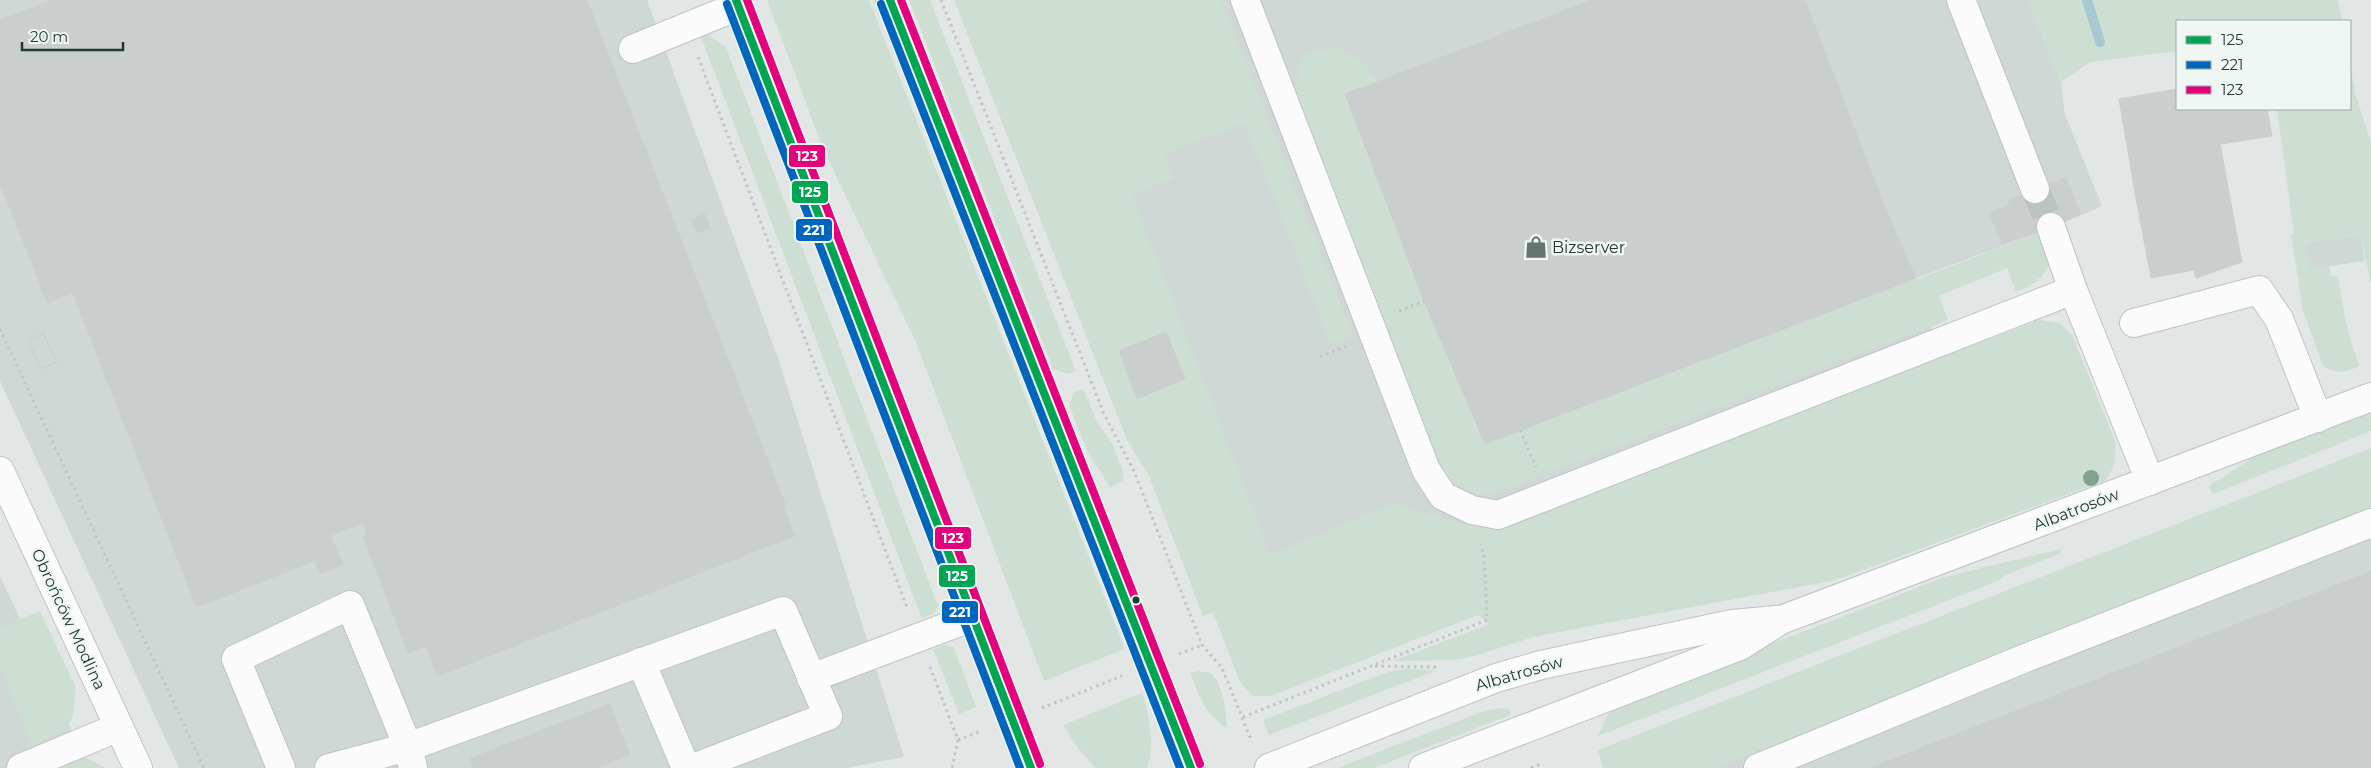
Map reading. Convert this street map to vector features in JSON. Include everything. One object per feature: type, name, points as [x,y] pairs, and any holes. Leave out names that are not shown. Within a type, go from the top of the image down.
[{"type":"main road","points":[[890,0],[1191,768]]},
{"type":"main road","points":[[737,3],[1031,768]]},
{"type":"street","points":[[1245,0],[1426,470],[1443,496],[1472,510],[1498,514],[2073,290]]},
{"type":"street","points":[[1960,0],[2035,189]]},
{"type":"street","points":[[633,48],[737,3]]},
{"type":"street","points":[[2051,226],[2073,290],[2150,481]]},
{"type":"street","points":[[2134,323],[2259,290],[2279,319],[2318,418]]},
{"type":"street","name":"Albatrosów","points":[[1423,768],[1740,646],[1781,620],[2371,398]]},
{"type":"street","name":"Obrońców Modlina","points":[[0,471],[6,498],[138,768]]},
{"type":"street","points":[[1758,768],[2018,661],[2371,523]]},
{"type":"street","points":[[281,768],[236,659],[350,606],[410,758]]},
{"type":"street","points":[[328,768],[410,758],[641,662],[782,611],[828,716],[693,768]]},
{"type":"street","points":[[811,678],[972,617]]},
{"type":"street","name":"Albatrosów","points":[[1269,768],[1467,688],[1523,670],[1732,624],[1781,620]]},
{"type":"street","points":[[641,662],[686,768]]},
{"type":"street","points":[[21,768],[119,727]]},
{"type":"path","points":[[941,0],[1104,414],[1134,471],[1202,645],[1222,668],[1250,736]]},
{"type":"path","points":[[695,48],[909,613]]},
{"type":"path","points":[[0,329],[204,768]]},
{"type":"path","points":[[1520,430],[1547,495]]},
{"type":"path","points":[[1242,717],[1375,666],[1393,656],[1487,620],[1484,557],[1472,510]]},
{"type":"path","points":[[1182,653],[1202,645]]},
{"type":"path","points":[[928,662],[958,740],[952,768]]},
{"type":"path","points":[[1053,703],[1125,675]]},
{"type":"path","points":[[958,740],[985,730]]},
{"type":"path","points":[[1531,768],[1543,763]]},
{"type":"shaded area","points":[[0,0],[647,0],[779,361],[904,757],[846,768],[179,768],[0,381]]},
{"type":"shaded area","points":[[1049,0],[2028,0],[2061,82],[2065,115],[2102,206],[2052,228],[1916,278],[1936,344],[1949,376],[1484,557],[1266,563]]},
{"type":"shaded area","points":[[2361,235],[2365,261],[2309,269],[2305,243]]},
{"type":"shaded area","points":[[2371,495],[2371,768],[1690,768]]},
{"type":"shaded area","points":[[0,576],[89,768],[0,768]]},
{"type":"green space","points":[[767,0],[869,0],[1125,649],[1044,681],[915,340],[824,151]]},
{"type":"green space","points":[[909,0],[930,0],[1076,371],[1068,374],[1053,369]]},
{"type":"green space","points":[[954,0],[1221,0],[1353,336],[1331,344],[1245,123],[1164,154],[1173,178],[1132,195],[1270,555],[1393,504],[1485,529],[2040,320],[2059,323],[2072,335],[2116,443],[2114,466],[2106,480],[1836,580],[1533,637],[1475,656],[1454,660],[1393,661],[1489,624],[1478,615],[1271,696],[1253,696],[1240,682],[1213,612],[1203,616],[1149,476],[1127,440]]},
{"type":"green space","points":[[2028,0],[2338,0],[2342,20],[2176,20],[2176,51],[2090,62],[2061,82]]},
{"type":"green space","points":[[700,34],[709,35],[726,47],[938,606],[934,613],[922,619]]},
{"type":"green space","points":[[1338,46],[1363,62],[1377,81],[1345,94],[1424,301],[1485,444],[2038,233],[2049,264],[2036,281],[2016,292],[2007,268],[1939,296],[1948,320],[1489,495],[1465,492],[1444,476],[1294,86],[1304,55]]},
{"type":"green space","points":[[2351,69],[2355,93],[2371,143],[2371,284],[2361,235],[2305,243],[2309,268],[2329,266],[2331,276],[2338,276],[2349,333],[2360,366],[2337,372],[2323,366],[2303,311],[2291,235],[2294,234],[2277,110],[2351,110]]},
{"type":"green space","points":[[1083,389],[1097,422],[1112,443],[1124,474],[1123,480],[1110,487],[1088,453],[1069,405],[1074,392]]},
{"type":"green space","points":[[2371,413],[2371,431],[2213,494],[2209,486],[2254,457]]},
{"type":"green space","points":[[2371,448],[2371,508],[1716,768],[1603,768],[1598,750]]},
{"type":"green space","points":[[2060,549],[2062,553],[2006,575],[1998,581],[1598,736],[1607,716],[1620,702],[1945,577]]},
{"type":"green space","points":[[40,611],[76,688],[73,716],[66,729],[32,745],[0,665],[0,628]]},
{"type":"green space","points":[[944,645],[954,648],[976,707],[959,714],[933,649]]},
{"type":"green space","points":[[1408,668],[1435,671],[1269,735],[1263,720],[1385,673]]},
{"type":"green space","points":[[1199,671],[1211,673],[1219,685],[1225,706],[1227,728],[1208,711],[1200,697],[1190,673]]},
{"type":"green space","points":[[1142,693],[1147,711],[1151,740],[1147,768],[1096,768],[1078,748],[1063,725]]},
{"type":"green space","points":[[1502,708],[1510,710],[1510,715],[1374,768],[1337,768],[1484,711]]},
{"type":"green space","points":[[80,758],[86,758],[106,768],[49,768]]},
{"type":"building","points":[[52,0],[187,0],[259,183],[35,271],[0,184],[0,20]]},
{"type":"building","points":[[187,0],[587,0],[786,506],[698,541],[709,569],[680,581],[668,551],[408,653],[363,536],[367,534],[363,523],[307,545],[314,560],[311,562],[196,606],[60,261],[260,183]]},
{"type":"building","points":[[1592,0],[1805,0],[1884,205],[1916,278],[1485,444],[1424,301],[1345,94]]},
{"type":"building","points":[[2176,89],[2176,110],[2214,110],[2228,187],[2137,204],[2119,99]]},
{"type":"building","points":[[2214,110],[2267,110],[2272,136],[2221,144]]},
{"type":"building","points":[[2066,177],[2081,214],[2027,236],[2014,203],[2010,204],[2008,200]]},
{"type":"building","points":[[2228,187],[2242,262],[2196,278],[2194,270],[2151,278],[2137,204]]},
{"type":"building","points":[[2014,203],[2027,235],[2002,244],[1989,213]]},
{"type":"building","points":[[705,214],[710,228],[697,233],[691,220]]},
{"type":"building","points":[[60,261],[72,293],[47,303],[35,271]]},
{"type":"building","points":[[1166,332],[1185,379],[1137,399],[1119,351]]},
{"type":"building","points":[[784,508],[795,536],[709,569],[698,541]]},
{"type":"building","points":[[331,536],[343,565],[320,574],[308,545]]},
{"type":"building","points":[[668,551],[680,581],[438,676],[426,646]]},
{"type":"building","points":[[2371,571],[2371,768],[1870,768],[2204,637]]},
{"type":"building","points":[[610,704],[630,755],[596,768],[473,768],[470,758]]},
{"type":"waterway","points":[[2087,0],[2100,42]]},
{"type":"tunnel","points":[[2035,189],[2051,227]]},
{"type":"transit line","name":"125","points":[[736,0],[1031,768]]},
{"type":"transit line","name":"123","points":[[747,0],[1040,764]]},
{"type":"transit line","name":"125","points":[[890,0],[1191,768]]},
{"type":"transit line","name":"123","points":[[901,0],[1200,764]]},
{"type":"transit line","name":"221","points":[[727,4],[1020,768]]},
{"type":"transit line","name":"221","points":[[881,4],[1180,768]]},
{"type":"place","name":"Bizserver","points":[[1536,247]]}]
